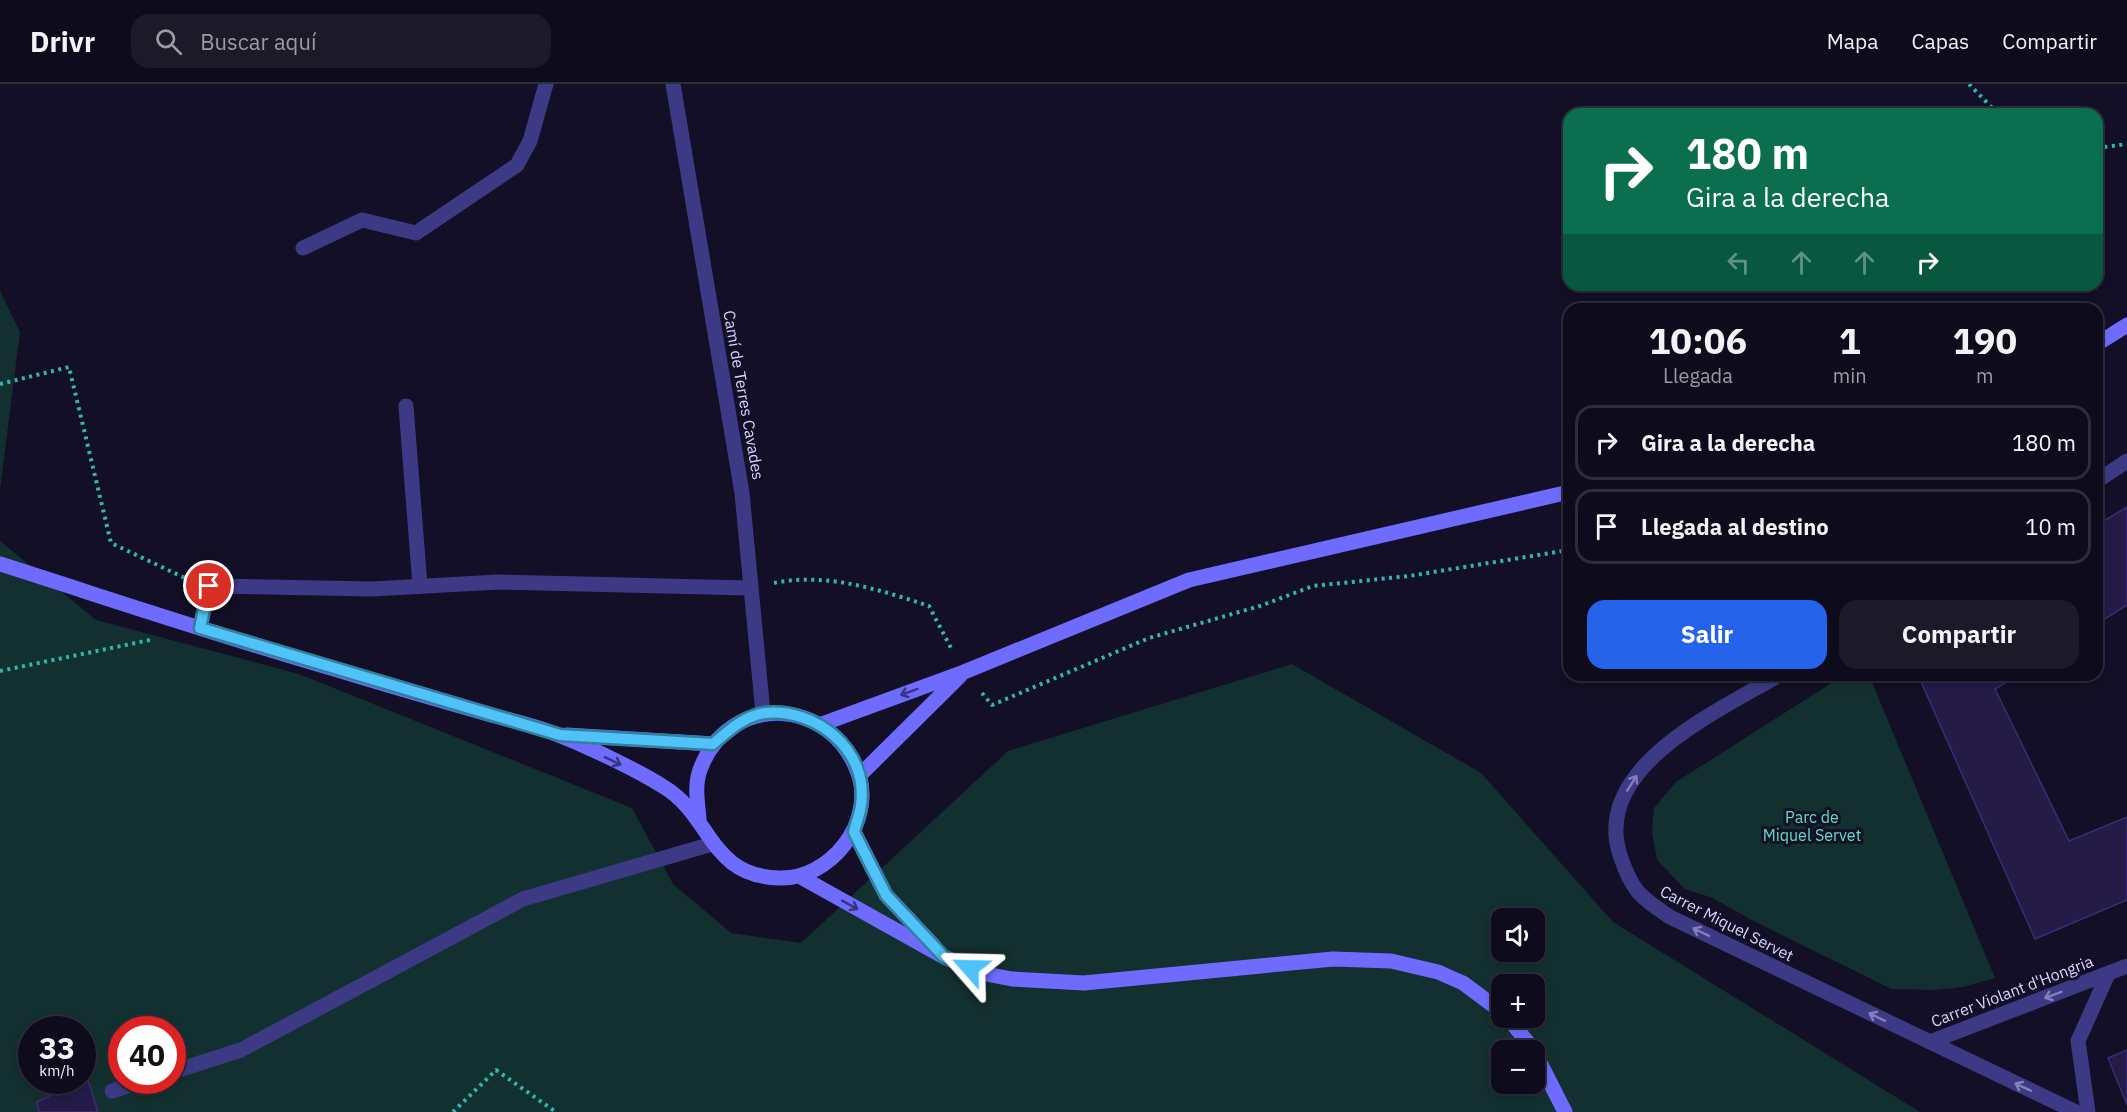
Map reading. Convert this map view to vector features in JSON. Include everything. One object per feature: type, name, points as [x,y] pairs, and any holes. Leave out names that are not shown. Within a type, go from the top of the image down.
[{"type":"main road","points":[[2103,340],[2127,325]]},
{"type":"main road","points":[[822,724],[964,672],[1189,580],[1563,493]]},
{"type":"main road","points":[[0,564],[200,628],[560,735],[667,788],[699,820],[712,844],[733,864],[750,873],[779,878],[799,876],[832,859],[854,832],[861,804],[860,775],[846,747],[822,724],[795,714],[763,713],[736,724],[713,744],[700,769],[696,784],[699,820]]},
{"type":"main road","points":[[860,775],[964,672]]},
{"type":"main road","points":[[560,735],[713,744]]},
{"type":"main road","points":[[854,832],[886,895],[944,957]]},
{"type":"main road","points":[[799,876],[944,957],[986,974],[1039,983],[1130,979],[1333,959],[1391,961],[1438,972],[1462,983],[1491,1004]]},
{"type":"main road","points":[[1516,1028],[1525,1040]]},
{"type":"main road","points":[[1545,1073],[1565,1112]]},
{"type":"street","points":[[303,248],[362,220],[416,233],[459,207],[517,165],[530,141],[546,84]]},
{"type":"street","name":"Camí de Terres Cavades","points":[[673,84],[742,493],[749,588],[763,713]]},
{"type":"street","points":[[406,406],[420,586]]},
{"type":"street","points":[[2103,477],[2127,461]]},
{"type":"street","points":[[200,628],[209,586],[372,589],[510,582],[749,588]]},
{"type":"street","name":"Carrer Miquel Servet","points":[[1769,681],[1690,728],[1645,763],[1616,814],[1615,840],[1625,870],[1640,897],[1670,917],[2076,1112]]},
{"type":"street","points":[[186,1068],[241,1050],[523,898],[712,844]]},
{"type":"street","name":"Carrer Violant d'Hongria","points":[[1930,1042],[2127,966]]},
{"type":"street","name":"Carrer Violant d'Hongria","points":[[2088,1112],[2078,1041],[2108,974]]},
{"type":"path","points":[[1969,84],[1992,108]]},
{"type":"path","points":[[2103,147],[2127,144]]},
{"type":"path","points":[[0,384],[69,368],[111,543],[188,579],[209,586]]},
{"type":"path","points":[[0,671],[90,650],[153,639]]},
{"type":"path","points":[[453,1112],[496,1070],[556,1112]]},
{"type":"green space","points":[[0,291],[20,332],[0,489]]},
{"type":"green space","points":[[0,541],[96,620],[299,674],[632,808],[673,884],[731,933],[801,943],[1008,751],[1292,664],[1481,773],[1613,922],[1920,1112],[0,1112]]},
{"type":"green space","name":"Parc de Miquel Servet","points":[[1835,681],[1871,681],[1995,978],[1963,987],[1935,990],[1891,989],[1750,919],[1713,898],[1685,889],[1657,860],[1652,832],[1654,808],[1676,782]]},
{"type":"building","points":[[2127,507],[2127,605],[2103,620],[2103,521]]},
{"type":"building","points":[[1921,681],[2008,681],[1995,689],[2069,841],[2127,817],[2127,900],[2035,939]]},
{"type":"building","points":[[2127,1050],[2127,1105],[2108,1058]]},
{"type":"building","points":[[53,1094],[92,1094],[98,1112],[39,1112],[37,1102]]},
{"type":"route","points":[[209,586],[200,628],[560,735],[713,744],[736,724],[763,713],[795,714],[822,724],[846,747],[860,775],[861,804],[854,832],[886,895],[944,957],[970,968]]}]
